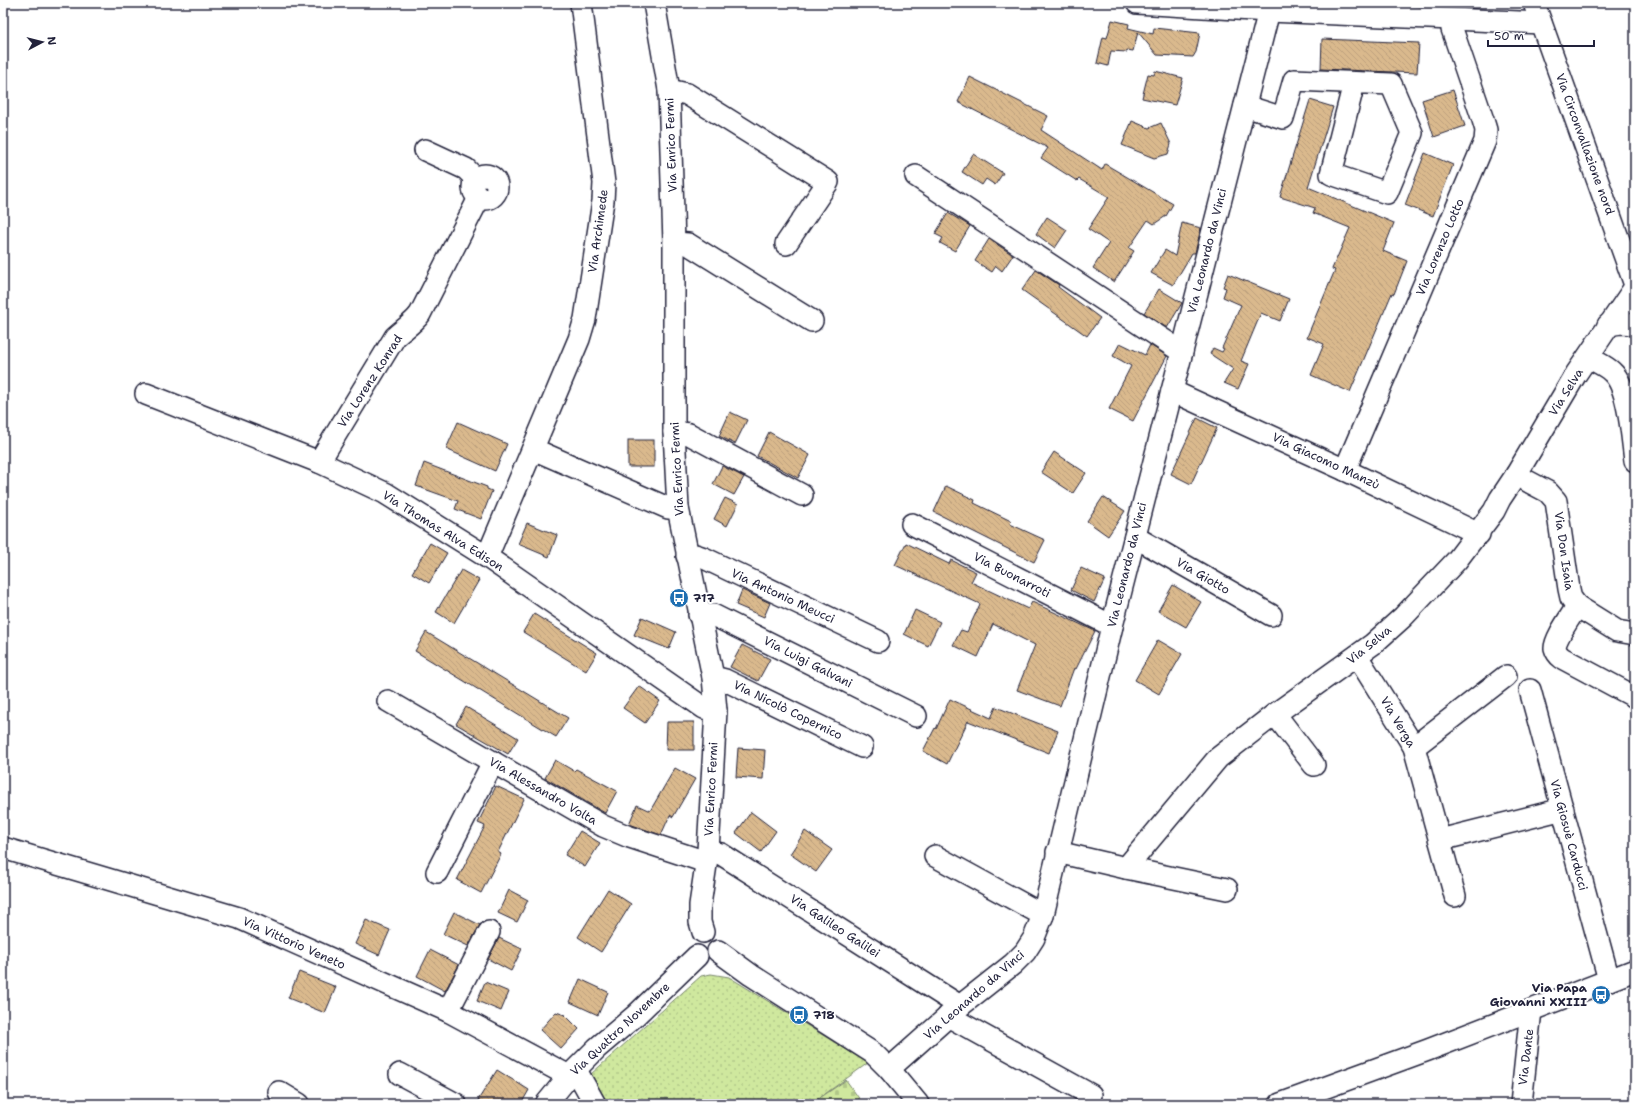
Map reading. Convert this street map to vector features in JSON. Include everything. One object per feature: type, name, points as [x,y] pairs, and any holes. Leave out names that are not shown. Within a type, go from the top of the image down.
[{"type":"street","name":"Via Archimede","points":[[487,557],[579,339],[585,319],[603,201],[604,183],[581,3]]},
{"type":"street","name":"Via Enrico Fermi","points":[[654,3],[669,90],[674,243],[674,432],[678,508],[713,677],[716,711],[707,857],[700,905],[700,922],[702,932]]},
{"type":"street","points":[[1137,3],[1270,7],[1452,20],[1540,23]]},
{"type":"street","name":"Via Circonvallazione nord","points":[[1534,3],[1634,282]]},
{"type":"street","name":"Via Leonardo da Vinci","points":[[889,1069],[954,1011],[1013,964],[1025,952],[1034,938],[1043,915],[1112,626],[1270,7]]},
{"type":"street","name":"Via Lorenzo Lotto","points":[[1345,470],[1485,141],[1486,130],[1452,30],[1452,20]]},
{"type":"street","points":[[1245,106],[1283,118],[1294,80],[1391,84],[1412,133],[1387,193],[1331,174],[1354,83]]},
{"type":"street","points":[[669,90],[688,94],[828,182],[786,244]]},
{"type":"street","name":"Via Lorenz Konrad","points":[[319,462],[395,337],[414,322],[420,314],[478,188],[466,169],[425,150]]},
{"type":"street","points":[[916,176],[1182,352]]},
{"type":"street","points":[[674,243],[688,244],[812,321]]},
{"type":"street","name":"Via Selva","points":[[1126,868],[1218,758],[1275,714],[1358,656],[1403,617],[1454,564],[1494,511],[1576,374],[1634,282]]},
{"type":"street","points":[[1608,325],[1621,323],[1635,324]]},
{"type":"street","points":[[1588,357],[1612,371],[1621,384],[1625,395],[1635,461]]},
{"type":"street","name":"Via Giacomo Manzù","points":[[1172,391],[1345,470],[1478,534]]},
{"type":"street","name":"Via Thomas Alva Edison","points":[[146,394],[319,462],[384,493],[487,557],[704,708],[716,711]]},
{"type":"street","points":[[674,432],[689,434],[802,495]]},
{"type":"street","points":[[533,449],[668,508],[678,508]]},
{"type":"street","name":"Via Don Isaia","points":[[1516,475],[1548,492],[1556,501],[1570,594],[1573,602],[1617,631],[1635,634]]},
{"type":"street","name":"Via Buonarroti","points":[[912,524],[1112,626]]},
{"type":"street","name":"Via Giotto","points":[[1135,537],[1271,615]]},
{"type":"street","name":"Via Antonio Meucci","points":[[687,556],[695,555],[704,558],[878,640]]},
{"type":"street","points":[[1577,606],[1555,646],[1557,653],[1562,658],[1635,697]]},
{"type":"street","name":"Via Luigi Galvani","points":[[699,615],[713,614],[916,716]]},
{"type":"street","name":"Via Verga","points":[[1358,656],[1414,747],[1455,896]]},
{"type":"street","points":[[1414,747],[1506,676]]},
{"type":"street","name":"Via Nicolò Copernico","points":[[713,677],[725,680],[862,747]]},
{"type":"street","name":"Via Giosuè Carducci","points":[[1530,690],[1609,980]]},
{"type":"street","name":"Via Alessandro Volta","points":[[388,701],[603,826],[627,836],[707,857]]},
{"type":"street","points":[[1275,714],[1314,765]]},
{"type":"street","points":[[437,872],[493,762]]},
{"type":"street","points":[[1440,840],[1563,809]]},
{"type":"street","name":"Via Vittorio Veneto","points":[[3,848],[239,918],[448,1011],[572,1073]]},
{"type":"street","points":[[1057,852],[1227,889]]},
{"type":"street","name":"Via Galileo Galilei","points":[[707,857],[721,854],[954,1011],[1091,1095]]},
{"type":"street","points":[[935,856],[1043,915]]},
{"type":"street","points":[[448,1011],[489,932]]},
{"type":"street","points":[[709,932],[714,935],[719,944],[718,951],[714,956],[707,959],[697,956],[693,950],[693,939],[697,934],[709,932]]},
{"type":"street","points":[[718,951],[751,975],[873,1053],[889,1069],[918,1104]]},
{"type":"street","name":"Via Quattro Novembre","points":[[546,1104],[572,1073],[597,1048],[636,1015],[697,956]]},
{"type":"street","points":[[1284,1103],[1428,1050],[1635,970]]},
{"type":"street","name":"Via Dante","points":[[1521,1104],[1531,1010]]},
{"type":"street","points":[[572,1073],[595,1104]]},
{"type":"street","points":[[400,1074],[456,1104]]},
{"type":"street","points":[[279,1092],[299,1104]]},
{"type":"green space","points":[[711,974],[729,977],[868,1063],[811,1104],[608,1104],[591,1074],[701,976]]},
{"type":"green space","points":[[846,1080],[863,1104],[811,1104]]},
{"type":"building","points":[[1112,20],[1129,24],[1128,28],[1153,34],[1154,28],[1200,33],[1196,52],[1193,57],[1157,55],[1138,32],[1133,51],[1111,51],[1108,66],[1097,63],[1103,37],[1107,38]]},
{"type":"building","points":[[1322,39],[1419,43],[1417,73],[1321,69]]},
{"type":"building","points":[[1155,71],[1183,78],[1175,105],[1142,98],[1148,74],[1154,75]]},
{"type":"building","points":[[970,77],[1048,116],[1041,130],[1102,170],[1105,164],[1173,204],[1166,216],[1154,224],[1148,220],[1129,248],[1134,251],[1114,282],[1093,268],[1109,243],[1088,229],[1109,197],[1079,179],[1077,181],[1041,158],[1048,148],[958,102]]},
{"type":"building","points":[[1453,90],[1465,126],[1434,137],[1422,100]]},
{"type":"building","points":[[1310,100],[1333,107],[1308,187],[1394,223],[1383,251],[1407,261],[1394,294],[1392,293],[1350,392],[1311,375],[1324,344],[1307,337],[1335,270],[1332,269],[1350,228],[1313,213],[1315,208],[1280,197]]},
{"type":"building","points":[[1132,121],[1149,128],[1161,123],[1171,144],[1168,154],[1154,158],[1122,145]]},
{"type":"building","points":[[1425,153],[1453,165],[1433,216],[1405,205]]},
{"type":"building","points":[[973,154],[1003,173],[995,185],[986,179],[982,185],[962,172]]},
{"type":"building","points":[[948,213],[970,226],[955,251],[940,243],[943,238],[935,234]]},
{"type":"building","points":[[1047,217],[1067,230],[1055,248],[1036,234]]},
{"type":"building","points":[[1182,223],[1201,228],[1195,253],[1192,253],[1173,285],[1151,273],[1165,250],[1175,256]]},
{"type":"building","points":[[989,239],[1013,255],[1002,271],[996,266],[992,272],[975,261]]},
{"type":"building","points":[[1036,270],[1059,285],[1058,287],[1100,318],[1087,336],[1022,290]]},
{"type":"building","points":[[1228,274],[1289,299],[1280,321],[1261,313],[1241,361],[1249,364],[1238,389],[1224,383],[1233,369],[1210,354],[1213,348],[1222,352],[1224,349],[1222,348],[1241,305],[1223,297],[1226,288],[1223,287]]},
{"type":"building","points":[[1159,289],[1182,303],[1167,328],[1144,313]]},
{"type":"building","points":[[1120,343],[1145,355],[1150,345],[1167,356],[1133,421],[1109,409],[1131,366],[1113,356]]},
{"type":"building","points":[[730,412],[747,420],[735,444],[719,436]]},
{"type":"building","points":[[1197,418],[1217,428],[1191,484],[1171,474]]},
{"type":"building","points":[[458,422],[507,444],[495,471],[446,449]]},
{"type":"building","points":[[769,432],[810,455],[798,478],[757,456]]},
{"type":"building","points":[[628,440],[654,440],[654,467],[628,467]]},
{"type":"building","points":[[1054,452],[1086,473],[1073,493],[1041,472]]},
{"type":"building","points":[[424,463],[487,487],[487,489],[492,491],[481,519],[455,509],[458,501],[416,486]]},
{"type":"building","points":[[722,466],[744,477],[734,495],[713,484]]},
{"type":"building","points":[[946,486],[975,500],[974,503],[1011,521],[1010,524],[1045,540],[1034,562],[934,512]]},
{"type":"building","points":[[1103,497],[1125,511],[1108,536],[1087,521]]},
{"type":"building","points":[[725,498],[738,504],[727,526],[714,519]]},
{"type":"building","points":[[527,523],[557,535],[549,557],[518,544]]},
{"type":"building","points":[[430,543],[447,553],[429,583],[412,573]]},
{"type":"building","points":[[906,543],[949,564],[951,560],[976,572],[971,582],[1028,609],[1032,602],[1095,631],[1076,669],[1074,668],[1060,706],[1017,690],[1035,645],[993,624],[978,657],[953,645],[961,630],[967,632],[980,604],[895,565]]},
{"type":"building","points":[[1081,568],[1105,579],[1094,602],[1071,590]]},
{"type":"building","points":[[461,570],[479,580],[454,623],[436,612]]},
{"type":"building","points":[[1173,585],[1201,602],[1186,627],[1158,611]]},
{"type":"building","points":[[742,590],[770,603],[764,617],[736,605]]},
{"type":"building","points":[[915,610],[940,622],[928,646],[904,634]]},
{"type":"building","points":[[534,614],[597,653],[586,671],[523,632]]},
{"type":"building","points":[[642,617],[676,632],[669,649],[634,635]]},
{"type":"building","points":[[426,632],[568,718],[556,737],[415,651]]},
{"type":"building","points":[[1158,640],[1182,654],[1159,694],[1135,680]]},
{"type":"building","points":[[742,645],[770,659],[758,681],[730,667]]},
{"type":"building","points":[[639,686],[660,701],[645,723],[623,708]]},
{"type":"building","points":[[950,699],[991,718],[996,707],[1058,731],[1049,753],[968,721],[947,764],[923,751],[935,728],[936,729]]},
{"type":"building","points":[[466,707],[518,738],[508,754],[456,724]]},
{"type":"building","points":[[667,722],[694,722],[694,750],[666,750]]},
{"type":"building","points":[[738,748],[765,750],[763,779],[736,777]]},
{"type":"building","points":[[555,760],[574,771],[576,769],[617,791],[605,813],[545,778]]},
{"type":"building","points":[[675,768],[695,779],[673,817],[670,815],[661,835],[629,824],[637,805],[650,811]]},
{"type":"building","points":[[496,786],[524,799],[498,852],[501,854],[481,893],[457,880],[485,826],[478,823]]},
{"type":"building","points":[[751,812],[776,831],[761,852],[736,833]]},
{"type":"building","points":[[580,831],[600,843],[585,867],[565,855]]},
{"type":"building","points":[[805,831],[832,850],[816,872],[790,854]]},
{"type":"building","points":[[608,889],[631,904],[601,952],[578,937]]},
{"type":"building","points":[[509,890],[528,900],[517,922],[498,913]]},
{"type":"building","points":[[454,912],[480,925],[468,946],[443,934]]},
{"type":"building","points":[[366,920],[390,930],[379,955],[355,944]]},
{"type":"building","points":[[499,938],[522,949],[511,971],[488,959]]},
{"type":"building","points":[[430,950],[459,965],[445,991],[417,976]]},
{"type":"building","points":[[299,972],[336,987],[325,1013],[288,998]]},
{"type":"building","points":[[580,979],[608,992],[598,1015],[570,1002]]},
{"type":"building","points":[[485,982],[509,992],[501,1011],[477,1001]]},
{"type":"building","points":[[556,1012],[565,1015],[579,1029],[561,1049],[540,1030]]},
{"type":"building","points":[[497,1070],[529,1090],[521,1104],[484,1104],[478,1100]]},
{"type":"place","name":"717","points":[[679,598]]},
{"type":"place","name":"Via Papa Giovanni XXIII","points":[[1601,995]]},
{"type":"place","name":"718","points":[[799,1015]]}]
